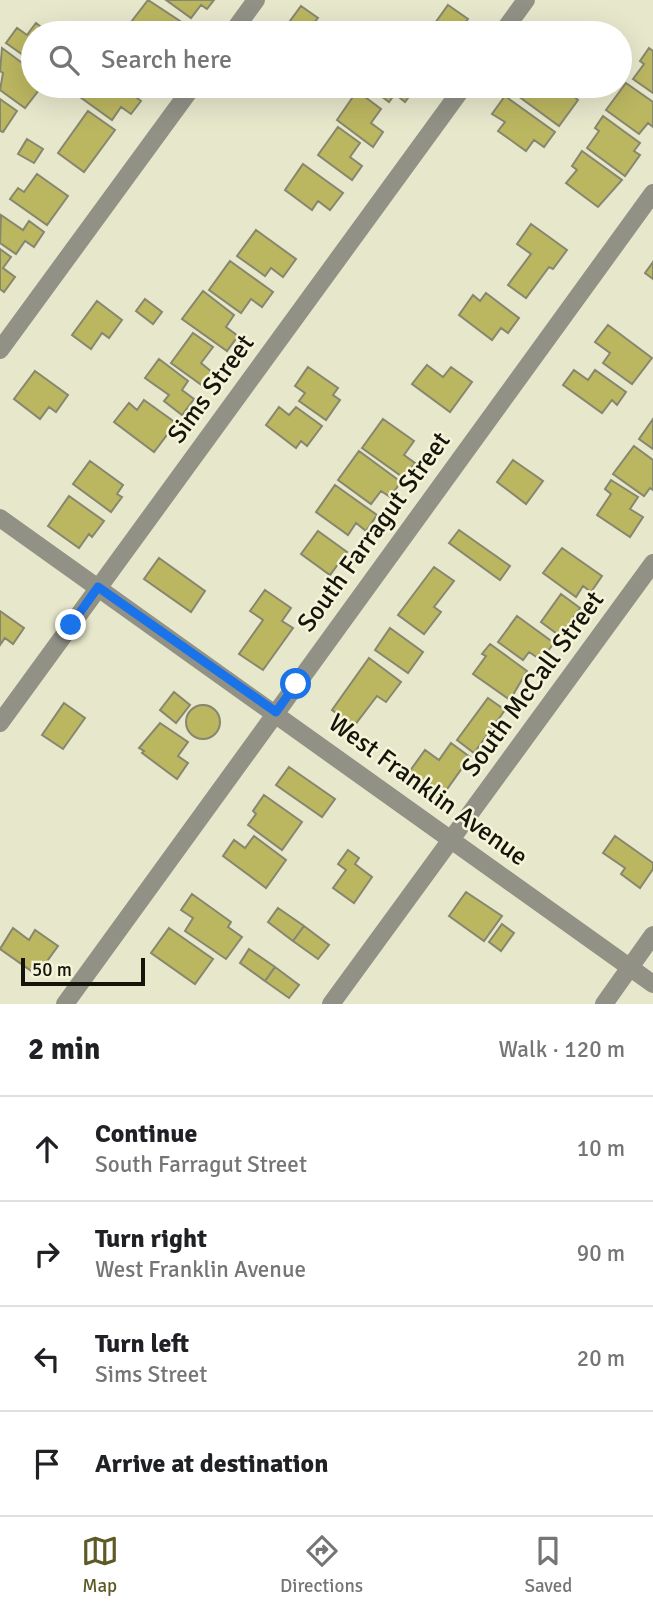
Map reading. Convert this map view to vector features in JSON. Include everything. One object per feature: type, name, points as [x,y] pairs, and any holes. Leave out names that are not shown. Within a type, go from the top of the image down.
[{"type":"street","points":[[241,21],[256,0]]},
{"type":"street","points":[[511,21],[526,0]]},
{"type":"street","points":[[0,350],[184,98]]},
{"type":"street","name":"Sims Street","points":[[0,723],[455,98]]},
{"type":"street","name":"South Farragut Street","points":[[65,1004],[653,193]]},
{"type":"street","name":"West Franklin Avenue","points":[[0,518],[276,712],[653,984]]},
{"type":"street","name":"South McCall Street","points":[[331,1004],[653,563]]},
{"type":"street","points":[[604,1004],[653,935]]},
{"type":"building","points":[[148,0],[180,21],[132,21]]},
{"type":"building","points":[[166,0],[214,0],[207,9],[201,5],[191,18]]},
{"type":"building","points":[[448,5],[468,19],[466,21],[437,21]]},
{"type":"building","points":[[301,6],[318,18],[316,21],[290,21]]},
{"type":"building","points":[[17,28],[21,31],[21,54],[6,43]]},
{"type":"building","points":[[2,48],[21,62],[21,98],[33,98],[25,108],[0,90],[3,73],[0,71]]},
{"type":"building","points":[[649,48],[653,51],[653,93],[633,79],[644,64],[640,61]]},
{"type":"building","points":[[632,87],[653,102],[653,127],[648,123],[639,134],[606,110],[615,98],[632,98]]},
{"type":"building","points":[[81,98],[137,98],[141,101],[131,114],[121,107],[112,120]]},
{"type":"building","points":[[352,98],[366,98],[381,109],[371,123],[383,132],[373,147],[337,120]]},
{"type":"building","points":[[504,98],[508,98],[555,132],[544,147],[534,140],[526,151],[498,131],[505,122],[492,114]]},
{"type":"building","points":[[521,98],[575,98],[578,100],[559,126]]},
{"type":"building","points":[[0,99],[17,111],[3,132],[0,131]]},
{"type":"building","points":[[88,111],[115,130],[84,172],[58,153]]},
{"type":"building","points":[[603,116],[640,143],[634,151],[640,155],[625,176],[587,148],[599,131],[595,128]]},
{"type":"building","points":[[338,127],[360,143],[350,157],[362,166],[352,180],[318,155]]},
{"type":"building","points":[[27,139],[43,149],[34,163],[18,154]]},
{"type":"building","points":[[582,151],[622,180],[598,207],[566,183],[577,170],[572,166]]},
{"type":"building","points":[[303,164],[343,193],[330,210],[318,201],[312,210],[285,190]]},
{"type":"building","points":[[37,174],[68,196],[47,225],[10,199],[18,188],[24,192]]},
{"type":"building","points":[[1,215],[23,230],[29,221],[44,232],[34,247],[25,241],[16,254],[0,243]]},
{"type":"building","points":[[531,224],[567,250],[553,269],[549,267],[526,298],[508,285],[531,254],[517,244]]},
{"type":"building","points":[[256,230],[296,259],[283,277],[271,268],[265,276],[237,256]]},
{"type":"building","points":[[0,249],[11,257],[3,268],[15,277],[4,292],[0,289]]},
{"type":"building","points":[[230,261],[273,292],[262,307],[251,299],[241,313],[209,290]]},
{"type":"building","points":[[653,262],[653,279],[645,273]]},
{"type":"building","points":[[203,291],[234,315],[226,327],[238,336],[227,351],[182,319]]},
{"type":"building","points":[[486,293],[519,318],[508,333],[501,328],[492,340],[459,315],[473,295],[480,301]]},
{"type":"building","points":[[145,299],[162,312],[153,324],[136,311]]},
{"type":"building","points":[[97,301],[122,320],[109,338],[102,333],[91,349],[72,335]]},
{"type":"building","points":[[608,325],[652,358],[632,384],[603,363],[610,353],[595,342]]},
{"type":"building","points":[[193,333],[213,347],[201,363],[213,373],[203,386],[171,363]]},
{"type":"building","points":[[159,359],[188,381],[182,390],[194,399],[182,415],[164,401],[169,395],[145,378]]},
{"type":"building","points":[[427,365],[443,377],[451,367],[472,382],[450,412],[412,384]]},
{"type":"building","points":[[308,367],[338,388],[333,395],[340,400],[326,420],[299,401],[305,393],[295,386]]},
{"type":"building","points":[[574,370],[588,380],[595,370],[626,392],[617,405],[612,400],[602,413],[563,385]]},
{"type":"building","points":[[35,371],[68,395],[56,412],[49,407],[40,419],[14,399]]},
{"type":"building","points":[[144,400],[176,423],[154,452],[114,422],[129,403],[137,410]]},
{"type":"building","points":[[279,407],[289,415],[296,407],[322,426],[307,446],[301,441],[296,448],[266,425]]},
{"type":"building","points":[[383,419],[414,441],[404,455],[415,463],[404,478],[362,448]]},
{"type":"building","points":[[653,419],[653,449],[639,439]]},
{"type":"building","points":[[634,446],[653,460],[653,490],[650,488],[644,496],[613,474]]},
{"type":"building","points":[[359,451],[401,482],[390,497],[381,491],[371,504],[338,480]]},
{"type":"building","points":[[513,460],[543,481],[526,504],[497,482]]},
{"type":"building","points":[[90,461],[123,485],[117,494],[122,497],[111,512],[73,484]]},
{"type":"building","points":[[611,480],[638,497],[630,509],[643,517],[630,537],[597,515],[611,494],[605,489]]},
{"type":"building","points":[[335,485],[377,515],[366,531],[356,523],[348,535],[316,512]]},
{"type":"building","points":[[69,496],[104,521],[92,537],[89,534],[79,548],[48,526]]},
{"type":"building","points":[[459,530],[510,566],[500,580],[449,543]]},
{"type":"building","points":[[318,531],[347,552],[330,575],[301,554]]},
{"type":"building","points":[[562,548],[602,576],[591,592],[583,586],[576,597],[543,573]]},
{"type":"building","points":[[159,558],[205,591],[191,612],[144,579]]},
{"type":"building","points":[[434,567],[454,581],[434,607],[441,612],[424,634],[398,615]]},
{"type":"building","points":[[265,590],[291,608],[282,621],[293,628],[263,670],[239,654],[263,620],[250,611]]},
{"type":"building","points":[[561,594],[580,608],[560,636],[541,622]]},
{"type":"building","points":[[0,611],[24,628],[13,644],[5,638],[0,645]]},
{"type":"building","points":[[517,616],[554,643],[541,660],[529,652],[523,660],[498,642]]},
{"type":"building","points":[[390,628],[423,652],[408,673],[375,650]]},
{"type":"building","points":[[490,644],[527,671],[510,700],[473,674],[486,656],[482,654]]},
{"type":"building","points":[[369,658],[401,682],[386,702],[377,696],[354,726],[332,710]]},
{"type":"building","points":[[174,692],[190,705],[176,723],[160,710]]},
{"type":"building","points":[[488,698],[505,710],[474,753],[457,740]]},
{"type":"building","points":[[64,703],[85,718],[63,749],[42,735]]},
{"type":"building","points":[[203,705],[215,710],[220,722],[215,734],[203,739],[191,734],[186,722],[191,710]]},
{"type":"building","points":[[160,723],[188,742],[178,756],[188,763],[177,779],[139,748]]},
{"type":"building","points":[[451,743],[470,757],[440,799],[407,775],[425,750],[439,760]]},
{"type":"building","points":[[289,767],[335,799],[322,817],[276,785]]},
{"type":"building","points":[[264,795],[302,822],[282,850],[248,825],[256,814],[253,811]]},
{"type":"building","points":[[254,836],[286,860],[266,888],[223,856],[234,840],[245,848]]},
{"type":"building","points":[[615,836],[653,863],[653,869],[640,888],[621,874],[625,868],[603,853]]},
{"type":"building","points":[[348,850],[359,858],[355,864],[372,877],[354,903],[333,888],[346,870],[338,864]]},
{"type":"building","points":[[466,892],[502,916],[484,941],[449,916]]},
{"type":"building","points":[[192,894],[231,922],[228,927],[242,937],[226,959],[185,931],[193,918],[181,910]]},
{"type":"building","points":[[278,908],[304,926],[293,941],[268,922]]},
{"type":"building","points":[[502,924],[514,933],[501,951],[489,942]]},
{"type":"building","points":[[304,926],[329,945],[318,959],[293,941]]},
{"type":"building","points":[[13,928],[29,940],[35,930],[58,946],[37,975],[0,949]]},
{"type":"building","points":[[169,928],[213,959],[195,984],[151,953]]},
{"type":"building","points":[[249,949],[275,967],[265,981],[240,963]]},
{"type":"building","points":[[275,967],[299,985],[289,998],[265,981]]},
{"type":"route","points":[[71,625],[98,587],[276,712],[296,684]]}]
